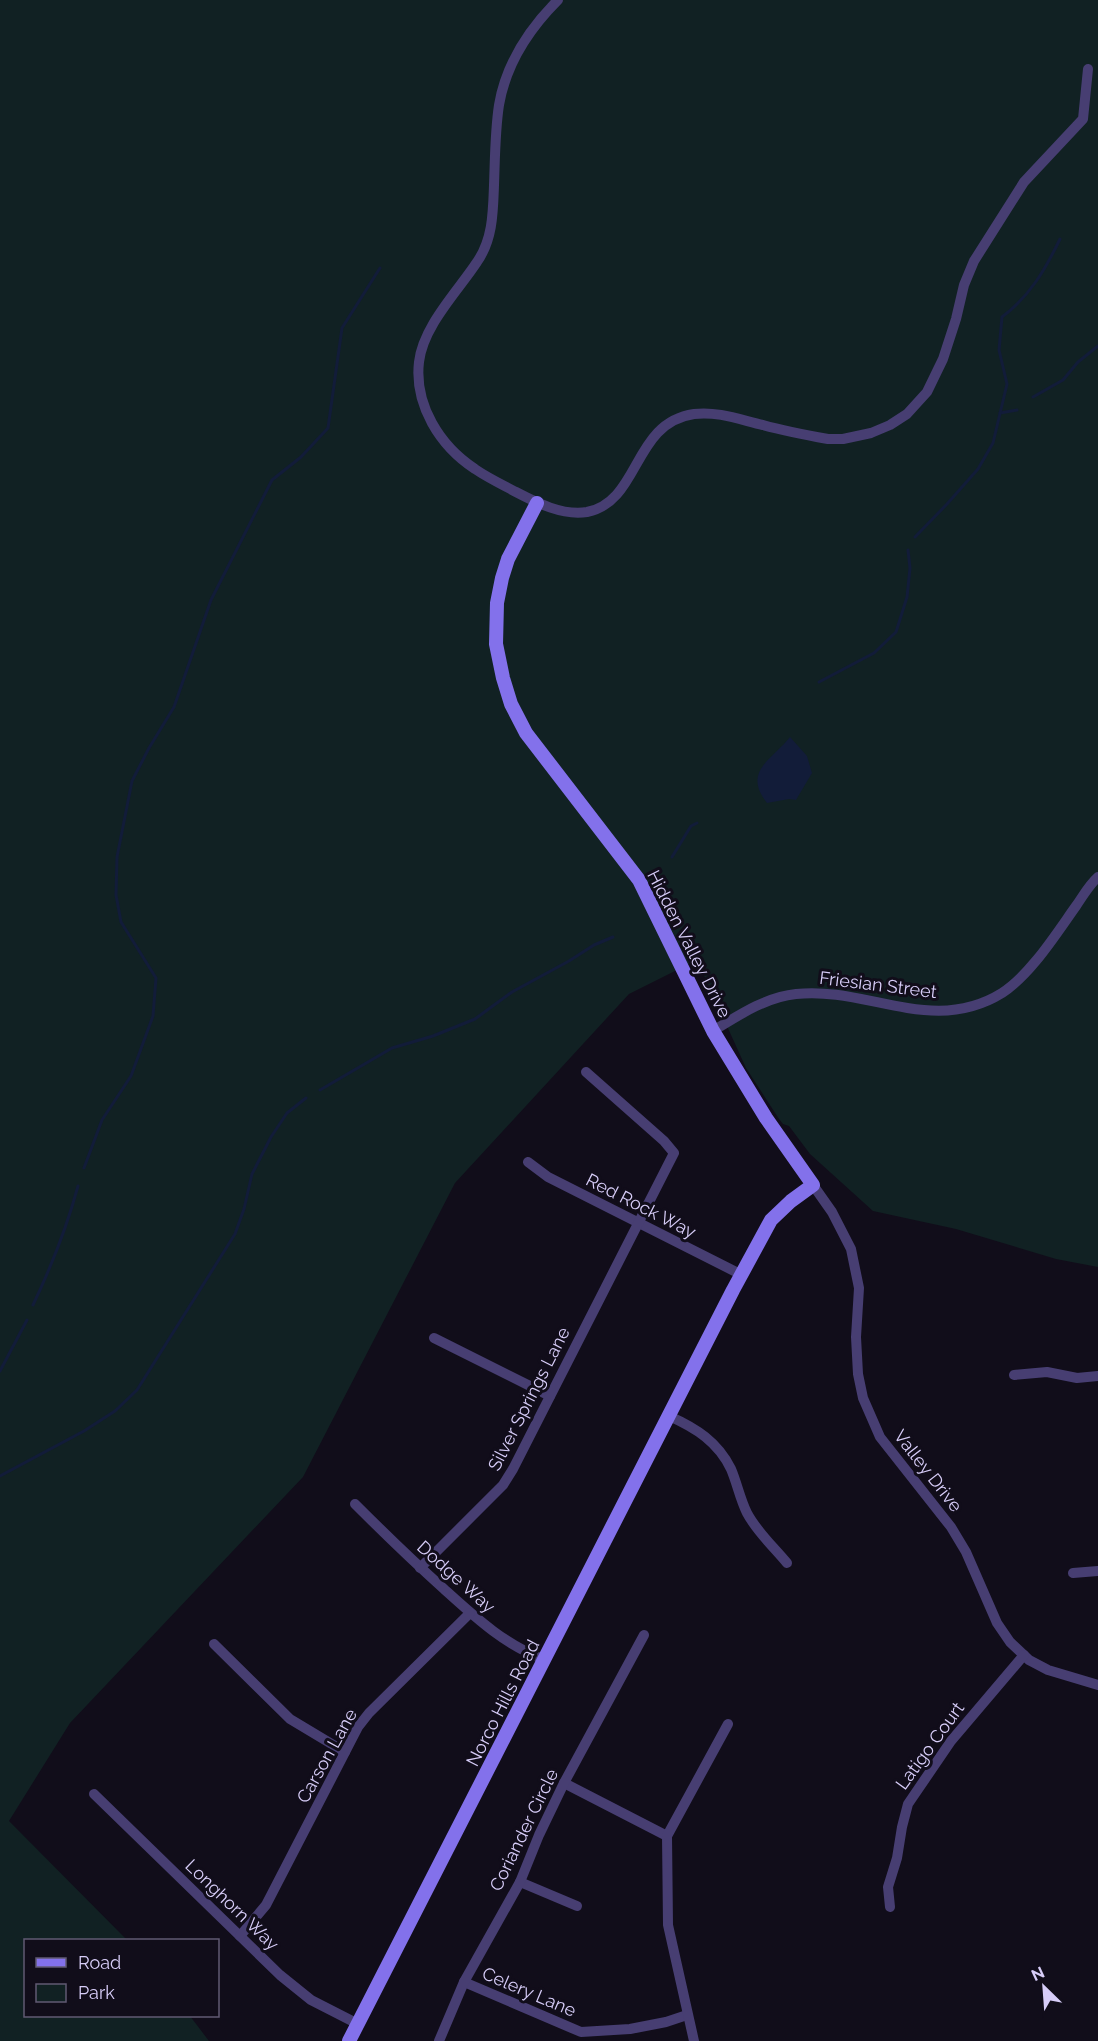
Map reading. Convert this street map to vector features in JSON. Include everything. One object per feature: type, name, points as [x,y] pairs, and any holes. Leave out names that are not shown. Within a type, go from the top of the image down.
[{"type":"street","points":[[558,0],[541,16],[525,38],[506,81],[499,105],[492,217],[486,247],[458,291],[448,301],[423,344],[418,384],[423,404],[434,427],[450,447],[474,469],[537,503],[562,511],[589,512],[610,501],[627,483],[644,449],[654,435],[669,424],[693,414],[721,414],[806,435],[836,439],[871,433],[907,414],[927,392],[937,375],[970,270],[1033,170],[1083,119],[1088,69]]},
{"type":"street","name":"Hidden Valley Drive","points":[[537,503],[508,559],[497,603],[496,644],[511,704],[526,733],[639,880],[713,1030],[766,1118],[813,1185]]},
{"type":"street","name":"Friesian Street","points":[[713,1030],[769,1000],[795,994],[821,993],[925,1011],[954,1009],[980,1003],[1002,992],[1019,978],[1098,877]]},
{"type":"street","name":"Silver Springs Lane","points":[[420,1568],[503,1485],[674,1154],[664,1141],[586,1072]]},
{"type":"street","name":"Red Rock Way","points":[[528,1162],[548,1177],[742,1275]]},
{"type":"street","points":[[742,1275],[771,1220],[813,1185]]},
{"type":"street","name":"Valley Drive","points":[[813,1185],[842,1229],[857,1270],[859,1288],[856,1337],[858,1374],[871,1418],[880,1437],[951,1527],[966,1552],[997,1623],[1010,1642],[1024,1655],[1048,1670],[1098,1685]]},
{"type":"street","name":"Norco Hills Road","points":[[349,2041],[742,1275]]},
{"type":"street","points":[[434,1338],[550,1396]]},
{"type":"street","points":[[1014,1374],[1047,1372],[1077,1378],[1098,1376]]},
{"type":"street","points":[[669,1416],[704,1434],[719,1450],[732,1471],[738,1493],[757,1530],[787,1563]]},
{"type":"street","name":"Dodge Way","points":[[355,1504],[470,1613],[505,1640],[545,1660]]},
{"type":"street","points":[[1073,1572],[1098,1571]]},
{"type":"street","name":"Carson Lane","points":[[240,1936],[267,1905],[358,1727],[369,1713],[470,1613]]},
{"type":"street","name":"Coriander Circle","points":[[439,2041],[464,1982],[520,1882],[538,1835],[564,1783],[644,1635]]},
{"type":"street","points":[[214,1644],[290,1719],[345,1752]]},
{"type":"street","name":"Latigo Court","points":[[890,1907],[888,1887],[897,1858],[908,1804],[951,1741],[1024,1655]]},
{"type":"street","points":[[694,2041],[668,1925],[667,1836],[728,1724]]},
{"type":"street","points":[[564,1783],[667,1836]]},
{"type":"street","name":"Longhorn Way","points":[[94,1794],[280,1975],[311,2000],[358,2024]]},
{"type":"street","points":[[520,1882],[577,1906]]},
{"type":"street","name":"Celery Lane","points":[[464,1982],[580,2037],[666,2022],[687,2015]]},
{"type":"green space","points":[[0,0],[1098,0],[1098,1267],[1056,1259],[956,1229],[873,1211],[810,1154],[789,1126],[783,1124],[779,1119],[746,1068],[697,960],[629,994],[455,1183],[303,1477],[70,1723],[9,1821],[126,1939],[24,1939],[24,2017],[191,2017],[209,2041],[0,2041]]},
{"type":"water","points":[[790,737],[807,756],[812,773],[796,800],[767,803],[760,792],[759,774],[762,767]]},
{"type":"waterway","points":[[915,537],[978,469],[993,443],[1007,384],[999,350],[1002,317],[1036,282],[1060,239]]},
{"type":"waterway","points":[[84,1168],[102,1120],[131,1076],[153,1016],[156,978],[121,922],[116,895],[117,857],[132,781],[174,707],[211,600],[272,480],[301,457],[328,428],[342,328],[380,268]]},
{"type":"waterway","points":[[1033,397],[1063,380],[1078,362],[1098,346]]},
{"type":"waterway","points":[[1000,413],[1017,410]]},
{"type":"waterway","points":[[819,682],[874,653],[896,632],[907,597],[910,568],[908,550]]},
{"type":"waterway","points":[[672,857],[691,826],[697,823]]},
{"type":"waterway","points":[[320,1090],[392,1048],[433,1036],[475,1019],[512,992],[594,945],[613,937]]},
{"type":"waterway","points":[[0,1476],[84,1431],[115,1411],[137,1390],[235,1234],[244,1209],[252,1174],[271,1137],[287,1113],[306,1098]]},
{"type":"waterway","points":[[33,1305],[58,1247],[78,1186]]},
{"type":"waterway","points":[[0,1371],[27,1320]]}]
